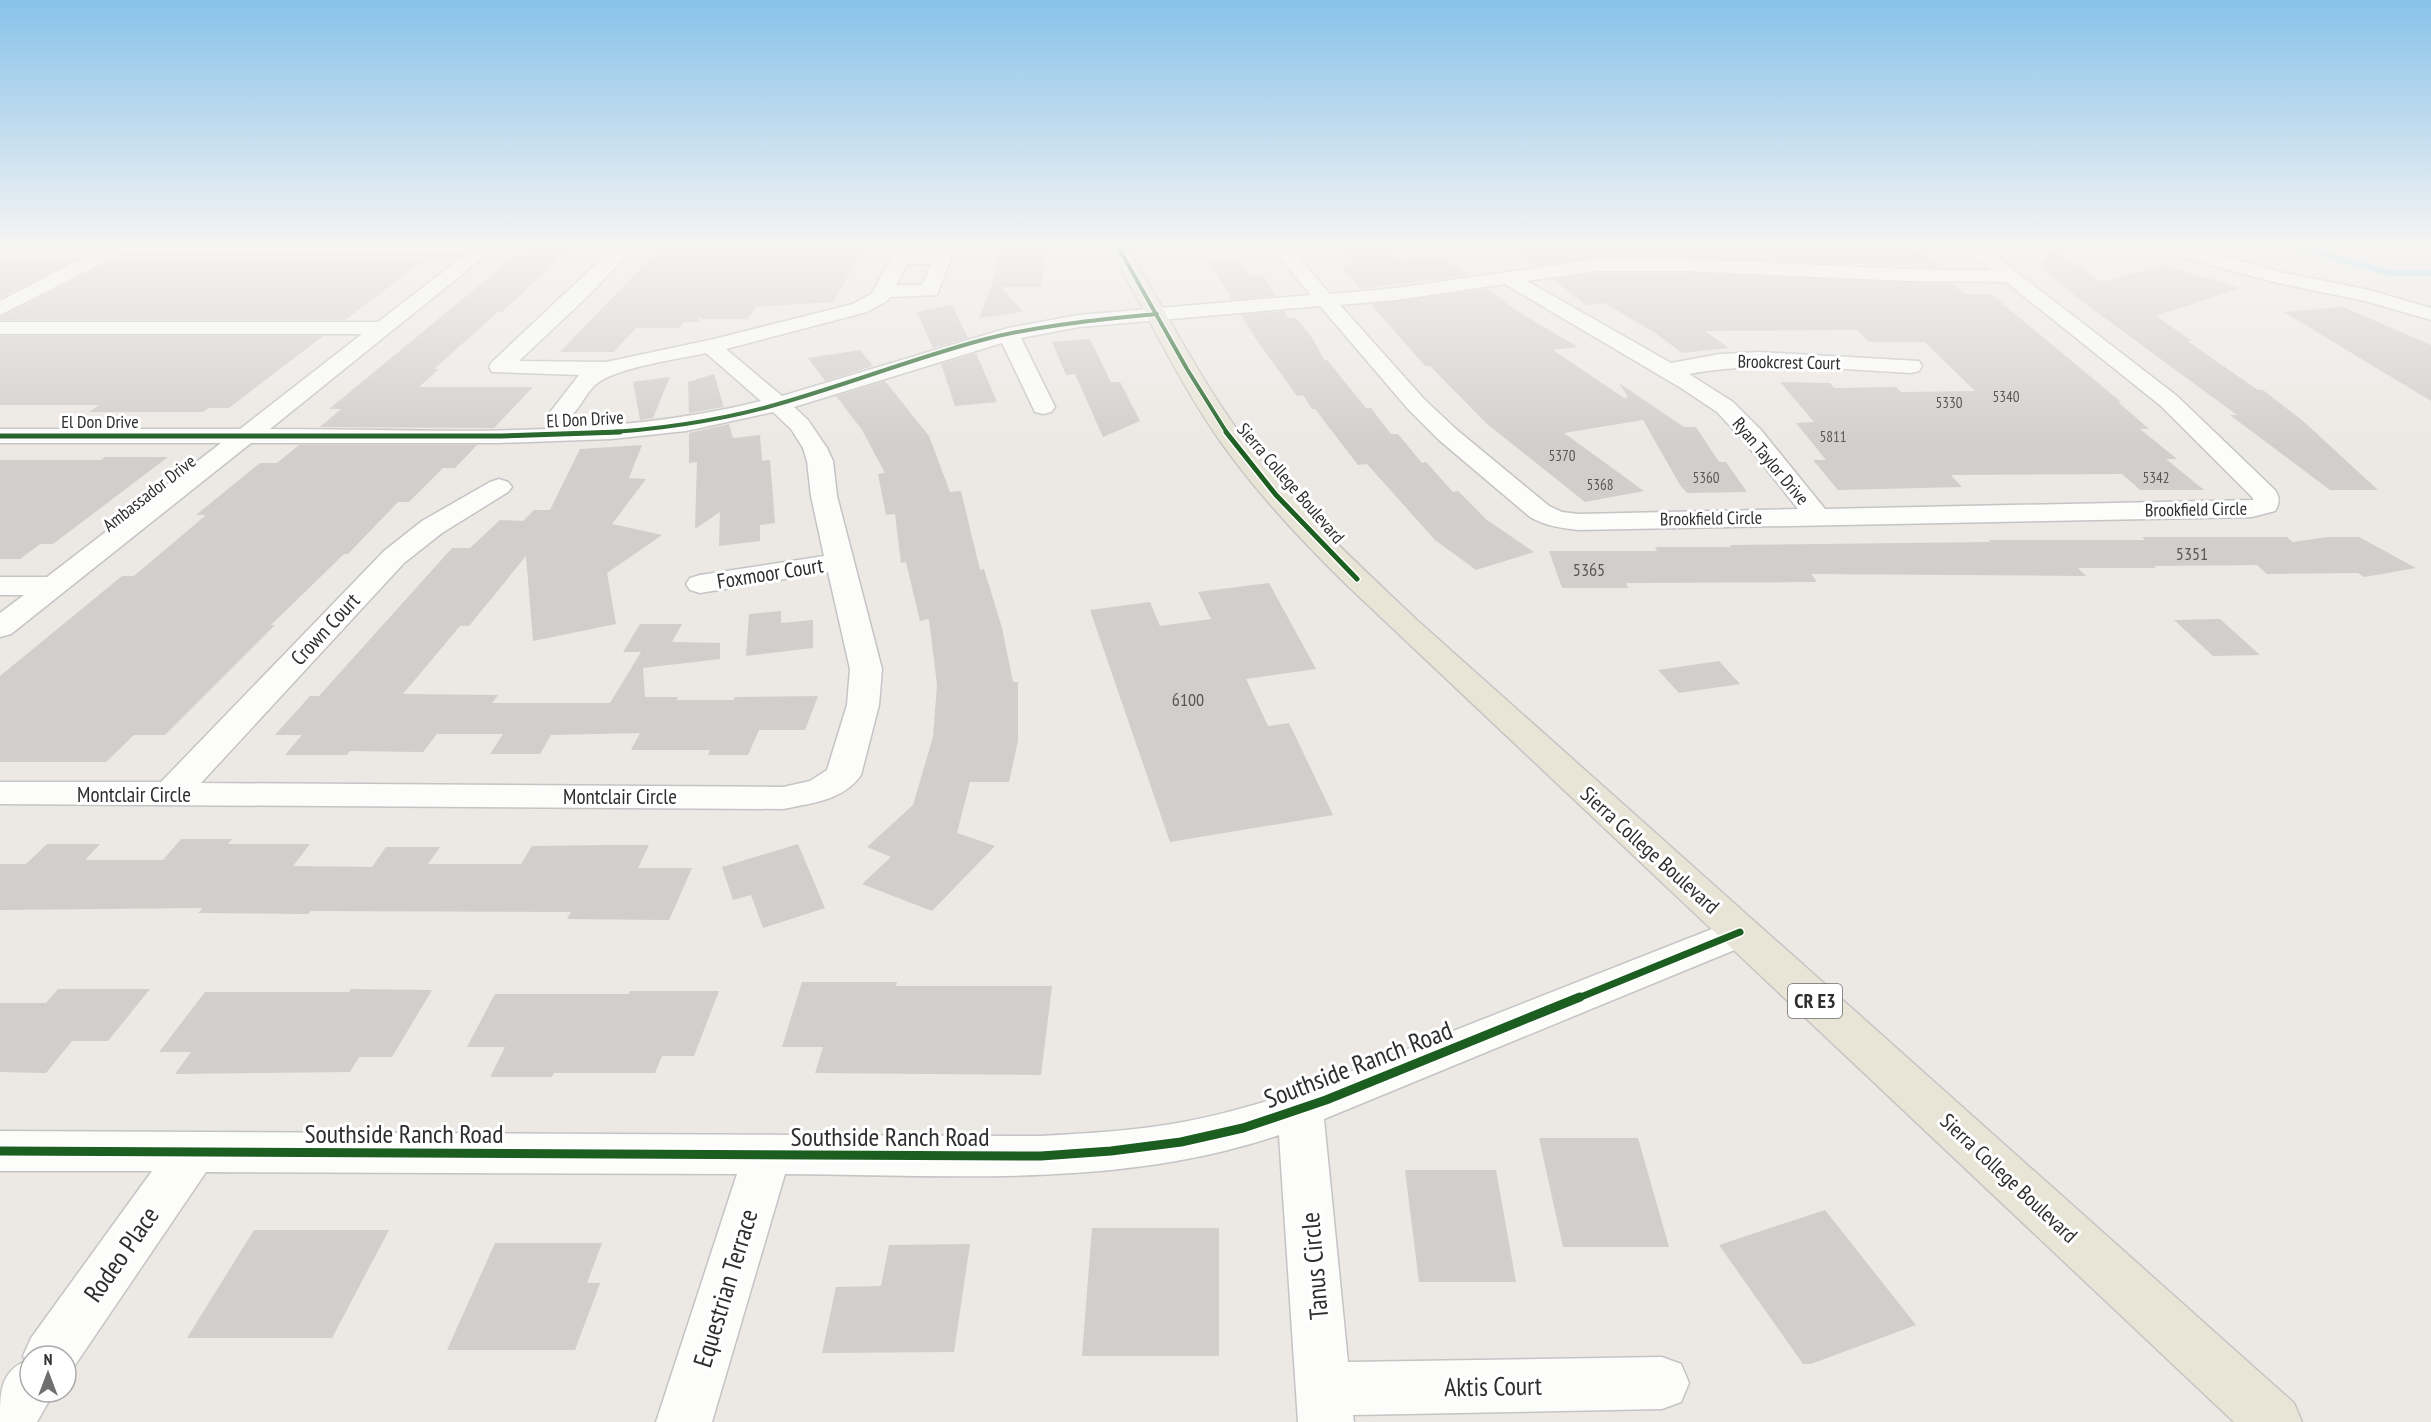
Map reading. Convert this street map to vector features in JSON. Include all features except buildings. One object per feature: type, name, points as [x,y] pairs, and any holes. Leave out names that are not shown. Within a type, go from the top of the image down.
[{"type":"main road","name":"Sierra College Boulevard","points":[[1157,314],[1207,403],[1233,441],[1306,528],[1407,627],[2274,1422]]},
{"type":"street","name":"Ambassador Drive","points":[[0,628],[403,313]]},
{"type":"street","points":[[558,313],[500,367],[606,369],[710,346],[839,313]]},
{"type":"street","points":[[1157,314],[1165,313]]},
{"type":"street","name":"Brookfield Circle","points":[[1337,313],[1416,404],[1471,454],[1529,501],[1538,512],[1556,520],[1579,522],[2252,509],[2266,505],[2266,496],[2179,410],[2058,313]]},
{"type":"street","name":"Ryan Taylor Drive","points":[[1570,313],[1707,394],[1740,421],[1817,516]]},
{"type":"street","name":"El Don Drive","points":[[0,436],[593,434],[690,424],[779,405],[942,351],[1008,334],[1079,321],[1157,314]]},
{"type":"street","points":[[0,328],[384,328]]},
{"type":"street","points":[[1008,334],[1043,407]]},
{"type":"street","name":"Montclair Circle","points":[[0,793],[783,798],[821,790],[843,775],[866,687],[862,650],[815,448],[800,425],[710,346]]},
{"type":"street","name":"Brookcrest Court","points":[[1668,370],[1759,359],[1911,366]]},
{"type":"street","points":[[560,415],[587,380],[606,369]]},
{"type":"street","name":"Crown Court","points":[[170,794],[394,557],[432,527],[499,486]]},
{"type":"street","name":"Foxmoor Court","points":[[700,584],[840,562]]},
{"type":"street","points":[[0,586],[54,586]]},
{"type":"street","name":"Southside Ranch Road","points":[[0,1151],[1041,1156],[1111,1151],[1181,1142],[1243,1128],[1300,1110],[1740,932]]},
{"type":"street","name":"Tanus Circle","points":[[1300,1110],[1325,1406]]},
{"type":"street","name":"Rodeo Place","points":[[58,1344],[193,1152]]},
{"type":"street","name":"Equestrian Terrace","points":[[684,1422],[767,1155]]},
{"type":"street","name":"Aktis Court","points":[[1325,1406],[1662,1383]]},
{"type":"street","points":[[4,1422],[18,1402]]},
{"type":"cycle path","points":[[1156,313],[1216,417],[1246,459],[1276,495],[1357,579]]},
{"type":"cycle path","points":[[0,436],[501,436],[651,429],[727,417],[764,408],[946,350],[1004,335],[1069,324],[1157,314]]},
{"type":"cycle path","points":[[0,1151],[1041,1156],[1111,1151],[1181,1142],[1243,1128],[1326,1100],[1740,932]]}]
